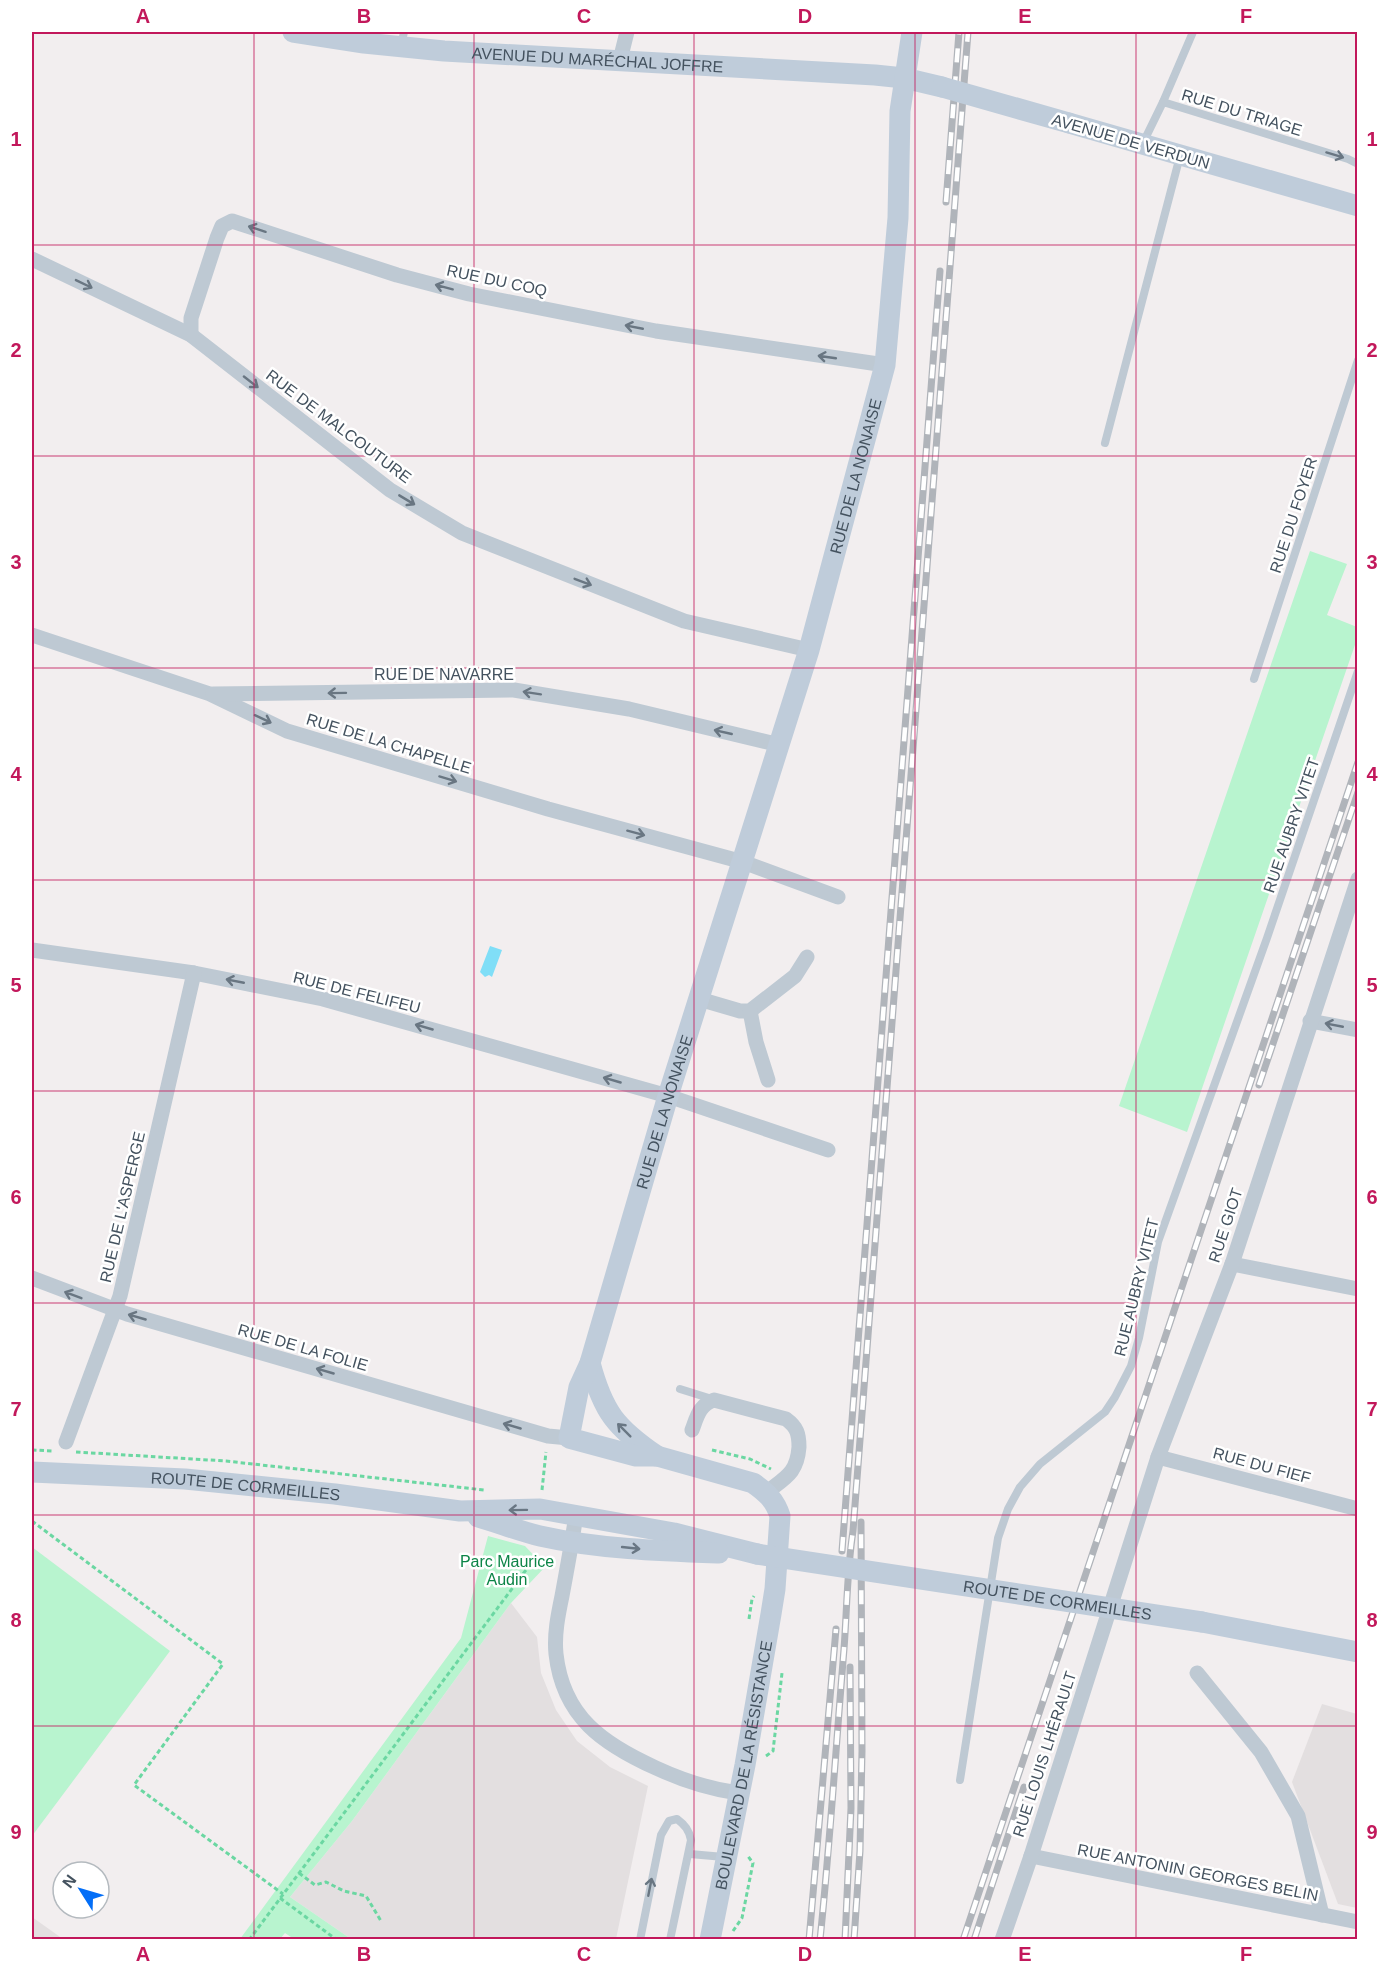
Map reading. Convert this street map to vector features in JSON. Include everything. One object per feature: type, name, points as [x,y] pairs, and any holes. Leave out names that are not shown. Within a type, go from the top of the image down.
[{"type":"main road","name":"AVENUE DU MARÉCHAL JOFFRE","points":[[293,32],[403,39],[620,60],[904,78]]},
{"type":"main road","name":"RUE DE LA NONAISE","points":[[569,1438],[579,1387],[590,1363],[668,1096],[809,650],[885,365],[898,218],[900,111],[912,32]]},
{"type":"main road","name":"AVENUE DE VERDUN","points":[[904,78],[1358,206]]},
{"type":"main road","points":[[590,1363],[606,1409],[623,1430],[657,1456]]},
{"type":"main road","points":[[569,1438],[636,1456],[657,1456],[753,1483],[766,1492]]},
{"type":"main road","name":"ROUTE DE CORMEILLES","points":[[32,1472],[185,1479],[336,1494],[460,1511],[540,1509],[674,1533],[757,1554],[1202,1622],[1358,1652]]},
{"type":"main road","name":"BOULEVARD DE LA RÉSISTANCE","points":[[710,1940],[745,1765],[775,1588],[780,1516],[777,1505],[766,1492]]},
{"type":"main road","name":"ROUTE DE CORMEILLES","points":[[460,1511],[538,1536],[572,1542],[670,1551],[757,1554]]},
{"type":"street","points":[[620,60],[627,32]]},
{"type":"street","name":"RUE DU COQ","points":[[191,335],[191,318],[217,238],[222,226],[232,221],[397,275],[469,294],[656,331],[885,365]]},
{"type":"street","name":"RUE DE MALCOUTURE","points":[[32,258],[191,335],[390,490],[462,533],[684,621],[809,650]]},
{"type":"street","name":"RUE DE LA CHAPELLE","points":[[32,635],[210,694],[287,731],[548,809],[743,862]]},
{"type":"street","name":"RUE DE NAVARRE","points":[[210,694],[514,690],[629,709],[780,745]]},
{"type":"street","points":[[743,862],[838,897]]},
{"type":"street","name":"RUE GIOT","points":[[1119,1579],[1158,1457],[1232,1264],[1358,879]]},
{"type":"street","name":"RUE DE FELIFEU","points":[[32,950],[194,973],[323,999],[668,1096],[828,1150]]},
{"type":"street","points":[[699,999],[740,1011],[750,1011],[795,976],[807,957]]},
{"type":"street","name":"RUE DE L'ASPERGE","points":[[66,1442],[120,1296],[194,973]]},
{"type":"street","points":[[750,1011],[756,1042],[768,1080]]},
{"type":"street","points":[[1310,1021],[1358,1030]]},
{"type":"street","points":[[1232,1264],[1358,1289]]},
{"type":"street","name":"RUE DE LA FOLIE","points":[[32,1278],[115,1310],[548,1436],[569,1438]]},
{"type":"street","points":[[692,1430],[699,1409],[707,1402],[714,1400],[786,1419],[793,1424],[800,1434],[798,1461],[792,1471],[766,1492]]},
{"type":"street","name":"RUE DU FIEF","points":[[1158,1457],[1358,1509]]},
{"type":"street","points":[[576,1515],[559,1613],[556,1653],[560,1674],[576,1710],[590,1727],[618,1750],[678,1778],[717,1790],[738,1793]]},
{"type":"street","name":"RUE LOUIS LHÉRAULT","points":[[1002,1940],[1119,1579]]},
{"type":"street","points":[[1197,1673],[1261,1752],[1298,1816],[1322,1915]]},
{"type":"street","name":"RUE ANTONIN GEORGES BELIN","points":[[1031,1856],[1358,1923]]},
{"type":"lane","points":[[1163,102],[1193,32]]},
{"type":"lane","name":"RUE DU TRIAGE","points":[[1142,144],[1163,102],[1358,164]]},
{"type":"lane","points":[[1105,443],[1181,155]]},
{"type":"lane","name":"RUE DU FOYER","points":[[1254,679],[1358,360]]},
{"type":"lane","name":"RUE AUBRY VITET","points":[[960,1780],[998,1538],[1008,1509],[1020,1487],[1040,1464],[1105,1412],[1131,1366],[1139,1338],[1158,1242],[1267,938],[1358,671]]},
{"type":"lane","points":[[680,1389],[714,1400]]},
{"type":"lane","points":[[640,1940],[661,1835],[669,1821],[677,1819],[689,1831],[691,1840],[690,1854],[670,1940]]},
{"type":"lane","points":[[690,1854],[726,1857]]},
{"type":"path","points":[[540,1509],[548,1436]]},
{"type":"path","points":[[32,1521],[223,1664],[134,1785],[337,1940]]},
{"type":"path","points":[[249,1940],[535,1558]]},
{"type":"path","points":[[731,1832],[753,1863],[742,1918],[733,1931]]},
{"type":"path","points":[[299,1873],[315,1885],[326,1882],[344,1891],[366,1896],[381,1921]]},
{"type":"shaded area","points":[[511,1603],[537,1637],[541,1673],[556,1710],[577,1741],[610,1767],[648,1786],[616,1939],[351,1939],[290,1897],[352,1821]]},
{"type":"shaded area","points":[[1322,1704],[1357,1714],[1357,1908],[1338,1904],[1292,1782]]},
{"type":"shaded area","points":[[32,1917],[63,1939],[32,1939]]},
{"type":"green space","points":[[1310,551],[1347,564],[1327,615],[1357,627],[1357,639],[1187,1132],[1119,1106]]},
{"type":"green space","name":"Parc Maurice Audin","points":[[488,1536],[525,1546],[545,1567],[511,1603],[352,1821],[290,1897],[351,1939],[294,1939],[285,1933],[280,1939],[240,1939],[461,1638]]},
{"type":"green space","points":[[32,1547],[170,1651],[32,1836]]},
{"type":"water","points":[[490,946],[502,950],[492,977],[489,975],[485,977],[480,972]]},
{"type":"railway","points":[[946,202],[959,32]]},
{"type":"railway","points":[[820,1940],[968,32]]},
{"type":"railway","points":[[842,1551],[940,271]]},
{"type":"railway","points":[[963,1940],[1358,762]]},
{"type":"railway","points":[[1259,1085],[1358,792]]},
{"type":"railway","points":[[854,1940],[860,1851],[862,1751],[861,1522]]},
{"type":"railway","points":[[809,1940],[836,1629]]},
{"type":"railway","points":[[845,1940],[851,1808],[850,1667]]},
{"type":"railway","points":[[974,1940],[1024,1787]]}]
